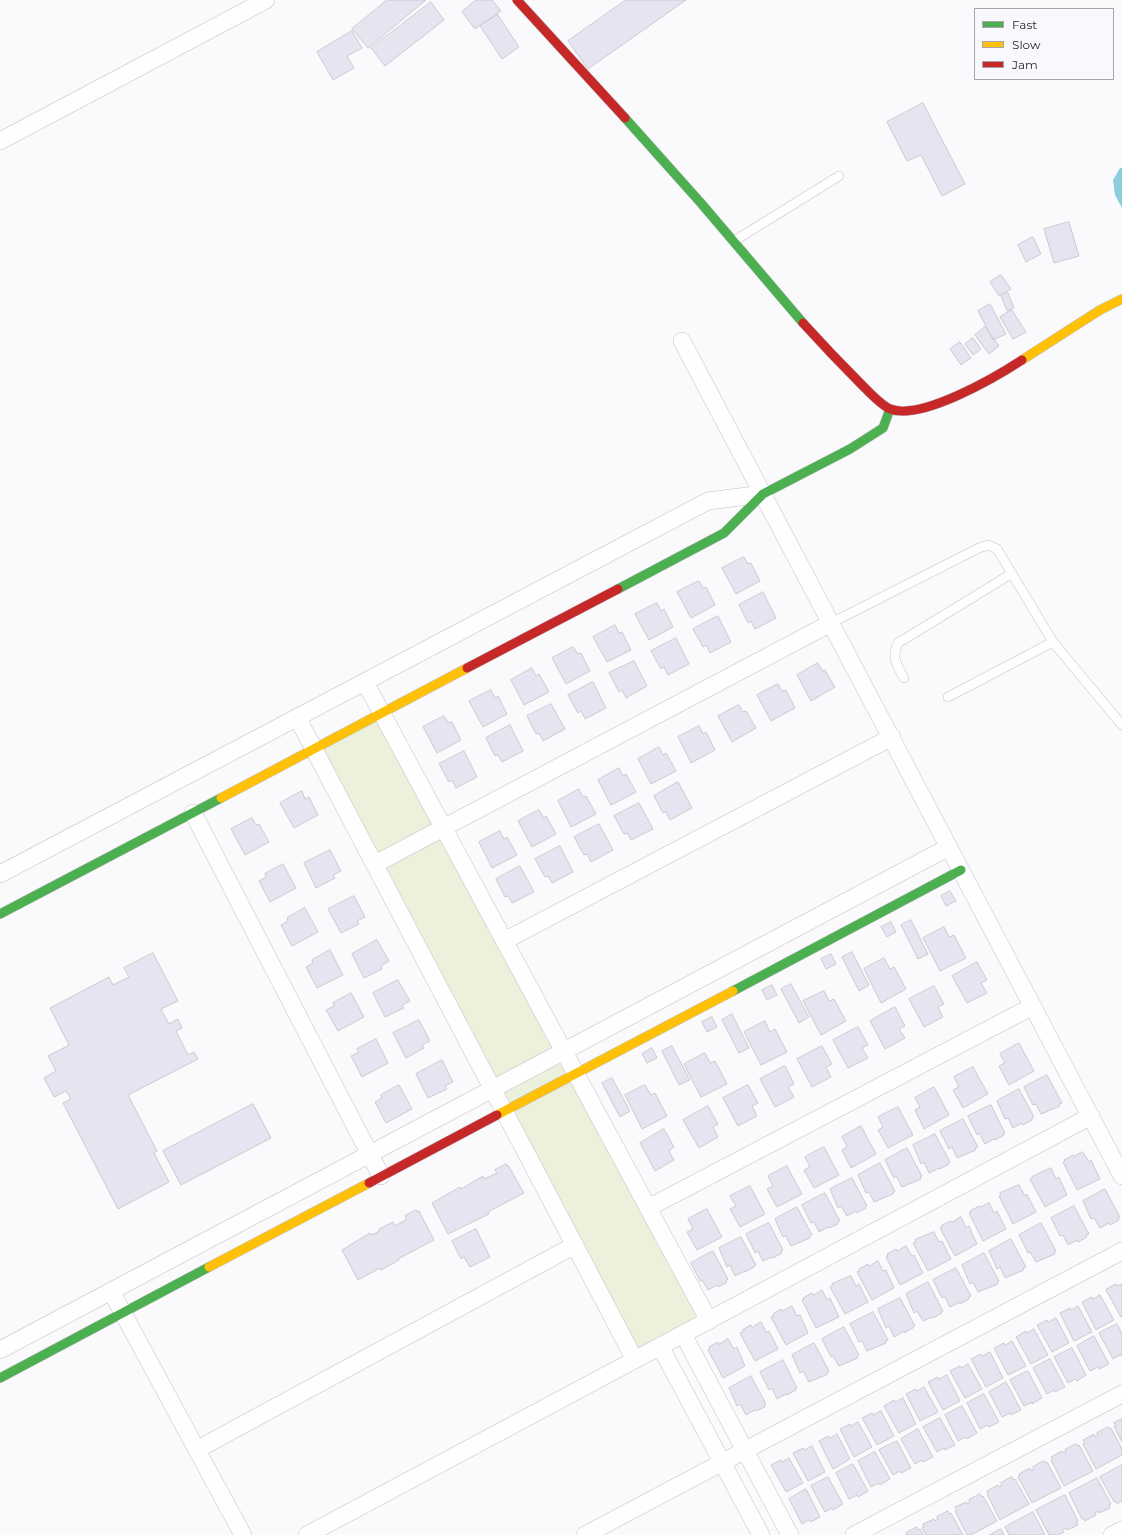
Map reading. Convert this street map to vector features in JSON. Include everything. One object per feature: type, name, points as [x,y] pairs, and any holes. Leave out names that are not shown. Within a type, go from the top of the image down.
[{"type":"street","points":[[0,141],[266,0]]},
{"type":"street","points":[[517,0],[565,51],[695,196],[826,349],[873,396],[890,409],[905,411],[937,405],[1001,374],[1100,310],[1122,300]]},
{"type":"street","points":[[682,342],[892,737],[1122,1176]]},
{"type":"street","points":[[0,914],[724,533],[763,494],[850,449],[883,428],[890,409]]},
{"type":"street","points":[[0,874],[708,501],[763,494]]},
{"type":"street","points":[[375,864],[831,623]]},
{"type":"street","points":[[365,682],[709,1321]]},
{"type":"street","points":[[297,717],[635,1360]]},
{"type":"street","points":[[504,941],[892,737]]},
{"type":"street","points":[[193,813],[381,1176]]},
{"type":"street","points":[[0,1350],[949,847]]},
{"type":"street","points":[[0,1378],[961,870]]},
{"type":"street","points":[[648,1208],[1033,1006]]},
{"type":"street","points":[[307,1535],[1091,1116]]},
{"type":"street","points":[[198,1449],[575,1246]]},
{"type":"street","points":[[585,1535],[1122,1251]]},
{"type":"street","points":[[111,1291],[198,1449],[243,1535]]},
{"type":"street","points":[[683,1334],[790,1535]]},
{"type":"street","points":[[660,1346],[760,1535]]},
{"type":"street","points":[[854,1535],[1122,1394]]},
{"type":"street","points":[[1112,1535],[1122,1530]]},
{"type":"lane","points":[[733,242],[839,176]]},
{"type":"lane","points":[[831,623],[979,548],[988,545],[996,549],[1053,642],[1122,726]]},
{"type":"lane","points":[[904,678],[894,658],[894,651],[898,643],[1011,574]]},
{"type":"lane","points":[[948,697],[1053,642]]},
{"type":"green space","points":[[381,713],[709,1321],[635,1360],[314,748]]},
{"type":"water","points":[[1120,168],[1122,168],[1122,208],[1115,195],[1113,180]]},
{"type":"building","points":[[387,0],[426,0],[368,48],[352,29]]},
{"type":"building","points":[[476,0],[492,0],[501,11],[475,29],[462,12]]},
{"type":"building","points":[[626,0],[686,0],[588,69],[568,41]]},
{"type":"building","points":[[431,2],[444,20],[385,66],[371,48]]},
{"type":"building","points":[[498,15],[519,47],[502,59],[480,26]]},
{"type":"building","points":[[352,31],[362,48],[347,56],[354,68],[333,80],[317,52]]},
{"type":"building","points":[[923,103],[965,184],[942,196],[921,155],[907,161],[887,122]]},
{"type":"building","points":[[1069,222],[1079,256],[1054,263],[1044,229]]},
{"type":"building","points":[[1033,237],[1041,254],[1026,262],[1018,245]]},
{"type":"building","points":[[1001,275],[1011,289],[999,296],[990,282]]},
{"type":"building","points":[[1008,293],[1014,308],[1007,311],[1001,296]]},
{"type":"building","points":[[990,304],[1006,334],[993,340],[978,311]]},
{"type":"building","points":[[1012,310],[1026,332],[1013,339],[1000,317]]},
{"type":"building","points":[[985,327],[999,346],[989,354],[975,335]]},
{"type":"building","points":[[973,338],[981,349],[973,355],[965,344]]},
{"type":"building","points":[[960,342],[971,358],[961,365],[950,349]]},
{"type":"building","points":[[744,557],[748,564],[751,563],[760,581],[736,594],[722,568]]},
{"type":"building","points":[[699,581],[703,588],[706,587],[715,605],[691,618],[677,592]]},
{"type":"building","points":[[763,592],[776,618],[755,629],[751,621],[748,623],[739,605]]},
{"type":"building","points":[[657,603],[661,611],[664,609],[673,627],[649,640],[635,614]]},
{"type":"building","points":[[718,616],[731,642],[710,653],[706,645],[703,647],[693,629]]},
{"type":"building","points":[[615,625],[619,633],[622,632],[631,650],[607,662],[593,637]]},
{"type":"building","points":[[676,638],[689,664],[668,675],[664,667],[661,669],[651,651]]},
{"type":"building","points":[[573,647],[578,654],[581,653],[590,671],[566,684],[552,658]]},
{"type":"building","points":[[634,661],[647,686],[626,698],[622,690],[619,692],[609,673]]},
{"type":"building","points":[[818,663],[822,671],[825,670],[835,687],[811,701],[797,675]]},
{"type":"building","points":[[532,668],[536,676],[539,674],[549,692],[524,705],[511,680]]},
{"type":"building","points":[[593,682],[606,708],[585,719],[581,711],[578,713],[568,695]]},
{"type":"building","points":[[778,684],[782,691],[786,690],[795,708],[771,721],[757,695]]},
{"type":"building","points":[[491,690],[495,698],[498,696],[507,714],[483,727],[469,701]]},
{"type":"building","points":[[551,704],[565,729],[543,741],[539,733],[536,734],[527,716]]},
{"type":"building","points":[[739,705],[743,712],[746,711],[756,728],[732,742],[718,716]]},
{"type":"building","points":[[444,716],[449,723],[452,722],[461,740],[437,753],[423,727]]},
{"type":"building","points":[[510,725],[523,751],[502,762],[498,755],[495,756],[486,738]]},
{"type":"building","points":[[699,726],[703,734],[706,732],[715,750],[691,763],[678,737]]},
{"type":"building","points":[[659,747],[663,755],[666,753],[676,771],[651,784],[638,759]]},
{"type":"building","points":[[464,751],[477,777],[456,788],[452,780],[449,782],[439,764]]},
{"type":"building","points":[[619,768],[623,776],[626,774],[636,792],[611,805],[598,780]]},
{"type":"building","points":[[678,782],[692,808],[670,820],[666,812],[663,813],[654,796]]},
{"type":"building","points":[[579,789],[583,797],[586,796],[596,814],[571,827],[558,801]]},
{"type":"building","points":[[302,791],[305,799],[309,797],[318,815],[294,828],[280,803]]},
{"type":"building","points":[[639,803],[653,829],[631,840],[627,833],[624,834],[614,816]]},
{"type":"building","points":[[539,810],[544,818],[546,816],[556,834],[532,847],[518,821]]},
{"type":"building","points":[[252,818],[256,825],[259,824],[269,842],[245,855],[231,829]]},
{"type":"building","points":[[599,824],[613,850],[591,862],[587,854],[584,855],[574,837]]},
{"type":"building","points":[[500,831],[504,839],[507,837],[517,855],[492,868],[479,842]]},
{"type":"building","points":[[560,846],[573,872],[552,883],[548,876],[545,877],[535,859]]},
{"type":"building","points":[[330,850],[341,871],[333,875],[335,878],[316,888],[304,863]]},
{"type":"building","points":[[283,864],[296,888],[270,902],[259,881],[266,877],[265,874]]},
{"type":"building","points":[[520,866],[534,892],[512,903],[508,896],[505,897],[496,879]]},
{"type":"building","points":[[950,891],[956,901],[946,906],[941,896]]},
{"type":"building","points":[[354,896],[365,917],[357,921],[359,924],[341,933],[328,909]]},
{"type":"building","points":[[305,908],[318,932],[292,946],[281,925],[288,921],[287,918]]},
{"type":"building","points":[[911,920],[928,954],[918,959],[901,925]]},
{"type":"building","points":[[891,922],[896,932],[887,937],[881,927]]},
{"type":"building","points":[[944,927],[949,937],[954,935],[966,958],[940,971],[923,938]]},
{"type":"building","points":[[377,940],[389,961],[381,966],[382,969],[364,978],[352,954]]},
{"type":"building","points":[[330,950],[343,975],[317,988],[306,967],[313,963],[312,960]]},
{"type":"building","points":[[852,952],[869,985],[859,991],[842,957]]},
{"type":"building","points":[[153,953],[178,1001],[161,1009],[169,1024],[178,1019],[182,1028],[176,1031],[188,1055],[194,1052],[198,1059],[128,1095],[157,1151],[154,1153],[169,1182],[118,1209],[63,1103],[71,1099],[66,1091],[54,1097],[44,1078],[56,1071],[48,1056],[69,1045],[50,1008],[109,977],[113,985],[129,977],[124,968]]},
{"type":"building","points":[[831,954],[836,964],[826,969],[821,959]]},
{"type":"building","points":[[884,958],[890,969],[894,967],[906,989],[881,1003],[864,969]]},
{"type":"building","points":[[977,962],[987,980],[981,983],[987,993],[967,1003],[952,976]]},
{"type":"building","points":[[398,980],[410,1001],[402,1005],[404,1008],[385,1017],[373,993]]},
{"type":"building","points":[[791,984],[809,1017],[799,1023],[781,989]]},
{"type":"building","points":[[772,985],[777,995],[767,1000],[762,990]]},
{"type":"building","points":[[934,986],[944,1004],[938,1007],[943,1017],[924,1027],[909,999]]},
{"type":"building","points":[[824,991],[829,1001],[834,999],[846,1021],[821,1035],[803,1001]]},
{"type":"building","points":[[351,993],[364,1017],[338,1031],[326,1010],[334,1006],[333,1003]]},
{"type":"building","points":[[895,1007],[905,1026],[899,1029],[905,1038],[885,1049],[870,1021]]},
{"type":"building","points":[[732,1014],[749,1048],[739,1053],[722,1020]]},
{"type":"building","points":[[712,1017],[717,1027],[707,1032],[702,1022]]},
{"type":"building","points":[[419,1020],[430,1041],[422,1045],[424,1048],[406,1058],[393,1033]]},
{"type":"building","points":[[765,1021],[770,1032],[775,1029],[787,1052],[761,1065],[744,1032]]},
{"type":"building","points":[[858,1027],[868,1045],[862,1048],[868,1058],[848,1068],[833,1040]]},
{"type":"building","points":[[376,1039],[388,1063],[362,1077],[351,1056],[359,1052],[357,1049]]},
{"type":"building","points":[[1019,1043],[1034,1071],[1009,1085],[999,1066],[1005,1063],[1000,1054]]},
{"type":"building","points":[[672,1046],[690,1080],[679,1085],[662,1051]]},
{"type":"building","points":[[822,1046],[832,1064],[826,1067],[831,1077],[812,1087],[797,1059]]},
{"type":"building","points":[[652,1048],[657,1058],[647,1063],[642,1054]]},
{"type":"building","points":[[705,1053],[710,1063],[715,1061],[727,1084],[701,1097],[684,1064]]},
{"type":"building","points":[[442,1060],[453,1082],[445,1086],[447,1089],[428,1098],[416,1074]]},
{"type":"building","points":[[785,1066],[794,1084],[788,1087],[794,1097],[775,1107],[760,1079]]},
{"type":"building","points":[[973,1067],[988,1094],[963,1108],[953,1090],[959,1087],[954,1077]]},
{"type":"building","points":[[1047,1075],[1062,1103],[1059,1104],[1060,1106],[1041,1114],[1036,1104],[1033,1105],[1024,1087]]},
{"type":"building","points":[[612,1078],[630,1111],[620,1117],[602,1083]]},
{"type":"building","points":[[399,1085],[412,1109],[386,1123],[375,1102],[382,1098],[381,1095]]},
{"type":"building","points":[[645,1085],[651,1095],[655,1093],[667,1116],[642,1129],[625,1095]]},
{"type":"building","points":[[748,1085],[758,1103],[752,1106],[757,1116],[738,1126],[723,1098]]},
{"type":"building","points":[[934,1087],[949,1115],[924,1129],[915,1110],[920,1107],[915,1098]]},
{"type":"building","points":[[1019,1089],[1034,1117],[1032,1120],[1023,1125],[1022,1123],[1013,1128],[1008,1118],[1005,1119],[997,1101]]},
{"type":"building","points":[[253,1104],[271,1138],[181,1185],[163,1151]]},
{"type":"building","points":[[991,1105],[1005,1133],[995,1140],[994,1139],[985,1144],[979,1133],[977,1135],[968,1116]]},
{"type":"building","points":[[708,1106],[718,1124],[713,1127],[718,1137],[699,1148],[683,1120]]},
{"type":"building","points":[[898,1107],[913,1135],[888,1148],[878,1130],[883,1127],[878,1117]]},
{"type":"building","points":[[963,1119],[978,1147],[975,1148],[976,1150],[957,1158],[952,1147],[949,1149],[940,1131]]},
{"type":"building","points":[[861,1126],[876,1154],[851,1168],[842,1150],[847,1146],[842,1137]]},
{"type":"building","points":[[664,1129],[674,1147],[669,1151],[674,1160],[655,1171],[640,1143]]},
{"type":"building","points":[[935,1134],[950,1162],[940,1169],[939,1168],[929,1173],[924,1162],[921,1164],[913,1145]]},
{"type":"building","points":[[824,1147],[839,1175],[814,1188],[804,1170],[810,1167],[805,1157]]},
{"type":"building","points":[[907,1148],[922,1176],[920,1177],[921,1179],[902,1187],[896,1176],[894,1178],[885,1160]]},
{"type":"building","points":[[1083,1152],[1089,1162],[1091,1160],[1100,1179],[1077,1190],[1063,1162],[1073,1155],[1074,1156]]},
{"type":"building","points":[[880,1163],[895,1191],[893,1194],[874,1202],[869,1192],[866,1193],[858,1175]]},
{"type":"building","points":[[506,1164],[524,1193],[488,1212],[489,1214],[448,1234],[432,1203],[483,1176],[484,1179],[497,1173],[495,1170]]},
{"type":"building","points":[[787,1166],[802,1194],[777,1207],[767,1189],[773,1186],[768,1176]]},
{"type":"building","points":[[1051,1168],[1056,1179],[1059,1177],[1067,1195],[1045,1207],[1030,1179]]},
{"type":"building","points":[[852,1178],[867,1206],[857,1213],[856,1211],[847,1216],[841,1206],[838,1208],[830,1189]]},
{"type":"building","points":[[1019,1185],[1025,1196],[1027,1194],[1036,1212],[1013,1224],[999,1196],[1001,1195],[1000,1193]]},
{"type":"building","points":[[750,1186],[765,1214],[740,1227],[730,1209],[736,1206],[730,1196]]},
{"type":"building","points":[[1105,1189],[1120,1217],[1118,1218],[1119,1220],[1110,1225],[1109,1223],[1100,1228],[1094,1218],[1091,1219],[1083,1201]]},
{"type":"building","points":[[825,1193],[840,1221],[837,1222],[838,1224],[819,1232],[814,1222],[811,1223],[802,1205]]},
{"type":"building","points":[[989,1203],[994,1213],[997,1211],[1006,1229],[983,1241],[969,1213],[979,1206],[980,1207]]},
{"type":"building","points":[[1074,1206],[1089,1234],[1086,1235],[1087,1237],[1078,1242],[1077,1240],[1068,1245],[1063,1235],[1060,1236],[1051,1218]]},
{"type":"building","points":[[797,1207],[812,1235],[810,1238],[791,1246],[786,1236],[783,1237],[775,1219]]},
{"type":"building","points":[[707,1209],[722,1237],[697,1250],[687,1232],[693,1229],[688,1219]]},
{"type":"building","points":[[416,1210],[417,1212],[419,1211],[434,1240],[381,1270],[380,1268],[358,1280],[342,1250],[370,1233],[371,1235],[380,1231],[379,1229],[393,1222],[395,1226],[407,1219],[405,1216]]},
{"type":"building","points":[[961,1217],[966,1228],[969,1226],[977,1244],[955,1256],[940,1228],[942,1225]]},
{"type":"building","points":[[769,1223],[783,1250],[781,1252],[782,1253],[773,1258],[772,1257],[763,1261],[758,1251],[755,1253],[746,1234]]},
{"type":"building","points":[[1041,1223],[1056,1251],[1054,1252],[1055,1254],[1036,1262],[1030,1252],[1028,1253],[1019,1235]]},
{"type":"building","points":[[476,1229],[490,1257],[470,1267],[464,1257],[461,1259],[452,1241]]},
{"type":"building","points":[[934,1232],[939,1242],[942,1241],[951,1259],[928,1271],[913,1243],[916,1242],[915,1240]]},
{"type":"building","points":[[741,1237],[756,1265],[735,1276],[730,1265],[727,1267],[719,1248]]},
{"type":"building","points":[[1011,1239],[1026,1267],[1023,1268],[1024,1270],[1005,1278],[1000,1267],[997,1269],[989,1251]]},
{"type":"building","points":[[906,1246],[912,1256],[914,1255],[923,1273],[900,1285],[886,1257],[888,1256],[887,1254],[896,1249],[897,1251]]},
{"type":"building","points":[[713,1251],[728,1279],[726,1280],[727,1282],[718,1287],[717,1285],[708,1290],[702,1280],[700,1281],[691,1263]]},
{"type":"building","points":[[984,1253],[999,1281],[997,1283],[998,1284],[978,1292],[973,1282],[970,1284],[962,1265]]},
{"type":"building","points":[[878,1261],[883,1271],[886,1270],[894,1288],[872,1300],[857,1272],[860,1271],[859,1269],[868,1264],[869,1266]]},
{"type":"building","points":[[956,1268],[971,1296],[968,1298],[969,1299],[960,1304],[960,1302],[950,1307],[945,1297],[942,1298],[933,1280]]},
{"type":"building","points":[[851,1276],[856,1286],[859,1284],[868,1302],[845,1314],[830,1287],[833,1285],[832,1284]]},
{"type":"building","points":[[928,1282],[943,1311],[933,1318],[932,1317],[923,1321],[917,1311],[914,1313],[906,1294]]},
{"type":"building","points":[[1116,1284],[1117,1286],[1122,1284],[1121,1317],[1106,1290]]},
{"type":"building","points":[[822,1290],[827,1300],[830,1298],[839,1317],[816,1328],[802,1300],[812,1293],[813,1295]]},
{"type":"building","points":[[1100,1295],[1114,1320],[1096,1330],[1082,1302]]},
{"type":"building","points":[[900,1298],[915,1326],[894,1337],[889,1326],[886,1328],[878,1309]]},
{"type":"building","points":[[792,1306],[797,1316],[800,1315],[808,1333],[786,1345],[771,1317],[781,1309],[782,1311]]},
{"type":"building","points":[[1078,1306],[1092,1332],[1074,1341],[1060,1313]]},
{"type":"building","points":[[873,1312],[888,1340],[885,1341],[886,1343],[867,1351],[862,1341],[859,1342],[850,1324]]},
{"type":"building","points":[[1056,1318],[1069,1343],[1052,1352],[1037,1325],[1047,1320],[1048,1322]]},
{"type":"building","points":[[761,1322],[766,1332],[769,1331],[778,1349],[755,1361],[740,1333],[743,1332],[742,1330],[751,1325],[752,1327]]},
{"type":"building","points":[[1117,1324],[1122,1334],[1122,1356],[1120,1355],[1113,1359],[1099,1333]]},
{"type":"building","points":[[844,1327],[859,1355],[857,1356],[858,1358],[839,1366],[833,1356],[831,1357],[822,1339]]},
{"type":"building","points":[[1034,1329],[1048,1355],[1031,1364],[1016,1337],[1026,1331],[1027,1333]]},
{"type":"building","points":[[1094,1336],[1109,1364],[1099,1369],[1098,1367],[1090,1371],[1077,1346]]},
{"type":"building","points":[[728,1339],[734,1349],[737,1347],[745,1366],[723,1378],[708,1350],[710,1348],[709,1347],[718,1342],[719,1344]]},
{"type":"building","points":[[1012,1341],[1026,1366],[1008,1375],[994,1348]]},
{"type":"building","points":[[814,1343],[829,1371],[827,1372],[828,1374],[809,1382],[803,1371],[800,1373],[792,1355]]},
{"type":"building","points":[[1072,1348],[1086,1375],[1077,1381],[1075,1379],[1068,1383],[1054,1357]]},
{"type":"building","points":[[990,1352],[1003,1378],[986,1387],[971,1359],[981,1354],[982,1356]]},
{"type":"building","points":[[1050,1359],[1065,1387],[1047,1394],[1033,1368]]},
{"type":"building","points":[[783,1360],[797,1388],[787,1395],[786,1394],[777,1399],[772,1388],[769,1390],[760,1372]]},
{"type":"building","points":[[968,1364],[982,1389],[965,1398],[950,1371]]},
{"type":"building","points":[[1028,1371],[1042,1398],[1032,1404],[1032,1402],[1024,1406],[1010,1380]]},
{"type":"building","points":[[947,1375],[960,1401],[943,1410],[928,1382],[938,1377],[939,1379]]},
{"type":"building","points":[[751,1376],[766,1404],[764,1405],[765,1407],[746,1415],[740,1404],[737,1406],[729,1388]]},
{"type":"building","points":[[1006,1382],[1021,1410],[1011,1415],[1010,1413],[1002,1417],[989,1392]]},
{"type":"building","points":[[924,1387],[938,1412],[920,1421],[906,1394]]},
{"type":"building","points":[[984,1394],[999,1422],[989,1427],[988,1425],[980,1429],[967,1403]]},
{"type":"building","points":[[903,1398],[916,1424],[899,1433],[884,1406],[894,1400],[895,1402]]},
{"type":"building","points":[[962,1406],[977,1433],[967,1439],[966,1437],[958,1441],[945,1415]]},
{"type":"building","points":[[881,1411],[894,1436],[877,1445],[862,1418],[872,1413],[873,1415]]},
{"type":"building","points":[[940,1418],[955,1445],[937,1452],[923,1427]]},
{"type":"building","points":[[1122,1419],[1122,1442],[1114,1423]]},
{"type":"building","points":[[858,1422],[872,1447],[854,1457],[840,1429]]},
{"type":"building","points":[[1108,1427],[1110,1429],[1111,1428],[1122,1449],[1122,1455],[1096,1469],[1083,1444],[1085,1443],[1083,1440],[1094,1434],[1095,1437],[1098,1435],[1097,1433]]},
{"type":"building","points":[[918,1429],[933,1457],[915,1464],[901,1439]]},
{"type":"building","points":[[837,1434],[850,1459],[833,1469],[819,1441],[828,1436],[830,1438]]},
{"type":"building","points":[[897,1441],[911,1468],[893,1475],[879,1450]]},
{"type":"building","points":[[1076,1444],[1078,1446],[1079,1445],[1093,1471],[1064,1486],[1051,1460],[1053,1459],[1051,1457],[1062,1451],[1064,1453],[1066,1452],[1065,1450]]},
{"type":"building","points":[[812,1446],[825,1472],[808,1481],[793,1453],[803,1448],[804,1450]]},
{"type":"building","points":[[875,1452],[890,1479],[880,1485],[879,1483],[871,1487],[858,1461]]},
{"type":"building","points":[[789,1458],[803,1483],[786,1492],[771,1465]]},
{"type":"building","points":[[1044,1461],[1045,1463],[1047,1462],[1061,1488],[1032,1503],[1018,1477],[1020,1476],[1019,1474],[1030,1468],[1031,1471],[1034,1469],[1033,1467]]},
{"type":"building","points":[[853,1464],[868,1491],[858,1497],[857,1495],[849,1499],[836,1473]]},
{"type":"building","points":[[1122,1465],[1122,1501],[1117,1504],[1116,1501],[1114,1502],[1100,1477]]},
{"type":"building","points":[[828,1477],[843,1504],[833,1510],[832,1508],[825,1512],[811,1486]]},
{"type":"building","points":[[1012,1477],[1014,1480],[1015,1479],[1029,1504],[1000,1520],[987,1494],[987,1491],[998,1485],[999,1487],[1002,1485],[1001,1483]]},
{"type":"building","points":[[1097,1478],[1111,1504],[1109,1505],[1110,1508],[1099,1513],[1098,1511],[1095,1513],[1096,1515],[1085,1521],[1084,1518],[1082,1519],[1069,1493]]},
{"type":"building","points":[[806,1489],[820,1517],[811,1522],[809,1520],[802,1524],[789,1499]]},
{"type":"building","points":[[980,1494],[982,1497],[983,1496],[997,1521],[971,1535],[967,1535],[955,1511],[957,1510],[955,1507],[966,1502],[967,1504],[970,1502],[969,1500]]},
{"type":"building","points":[[1065,1495],[1078,1521],[1076,1522],[1078,1525],[1067,1530],[1066,1528],[1062,1530],[1064,1532],[1058,1535],[1049,1535],[1036,1510]]},
{"type":"building","points":[[948,1511],[949,1514],[951,1513],[963,1535],[926,1535],[922,1528],[924,1527],[923,1524],[934,1519],[935,1521],[938,1519],[937,1517]]},
{"type":"building","points":[[1033,1512],[1045,1535],[1009,1535],[1005,1527]]},
{"type":"building","points":[[917,1527],[923,1535],[907,1535],[906,1533]]},
{"type":"building","points":[[1001,1529],[1004,1535],[990,1535]]},
{"type":"traffic: fast","points":[[625,118],[700,202],[803,323]]},
{"type":"traffic: fast","points":[[618,589],[724,533],[763,494],[850,449],[883,428],[890,409]]},
{"type":"traffic: fast","points":[[0,914],[221,798]]},
{"type":"traffic: fast","points":[[733,991],[961,870]]},
{"type":"traffic: fast","points":[[0,1378],[209,1267]]},
{"type":"traffic: slow","points":[[1022,360],[1100,310],[1122,299]]},
{"type":"traffic: slow","points":[[221,798],[467,668]]},
{"type":"traffic: slow","points":[[497,1115],[733,991]]},
{"type":"traffic: slow","points":[[209,1267],[369,1183]]},
{"type":"traffic: jam","points":[[517,0],[625,118]]},
{"type":"traffic: jam","points":[[803,323],[872,395],[890,409],[904,411],[920,409],[939,403],[995,377],[1022,360]]},
{"type":"traffic: jam","points":[[467,668],[618,589]]},
{"type":"traffic: jam","points":[[369,1183],[497,1115]]}]
